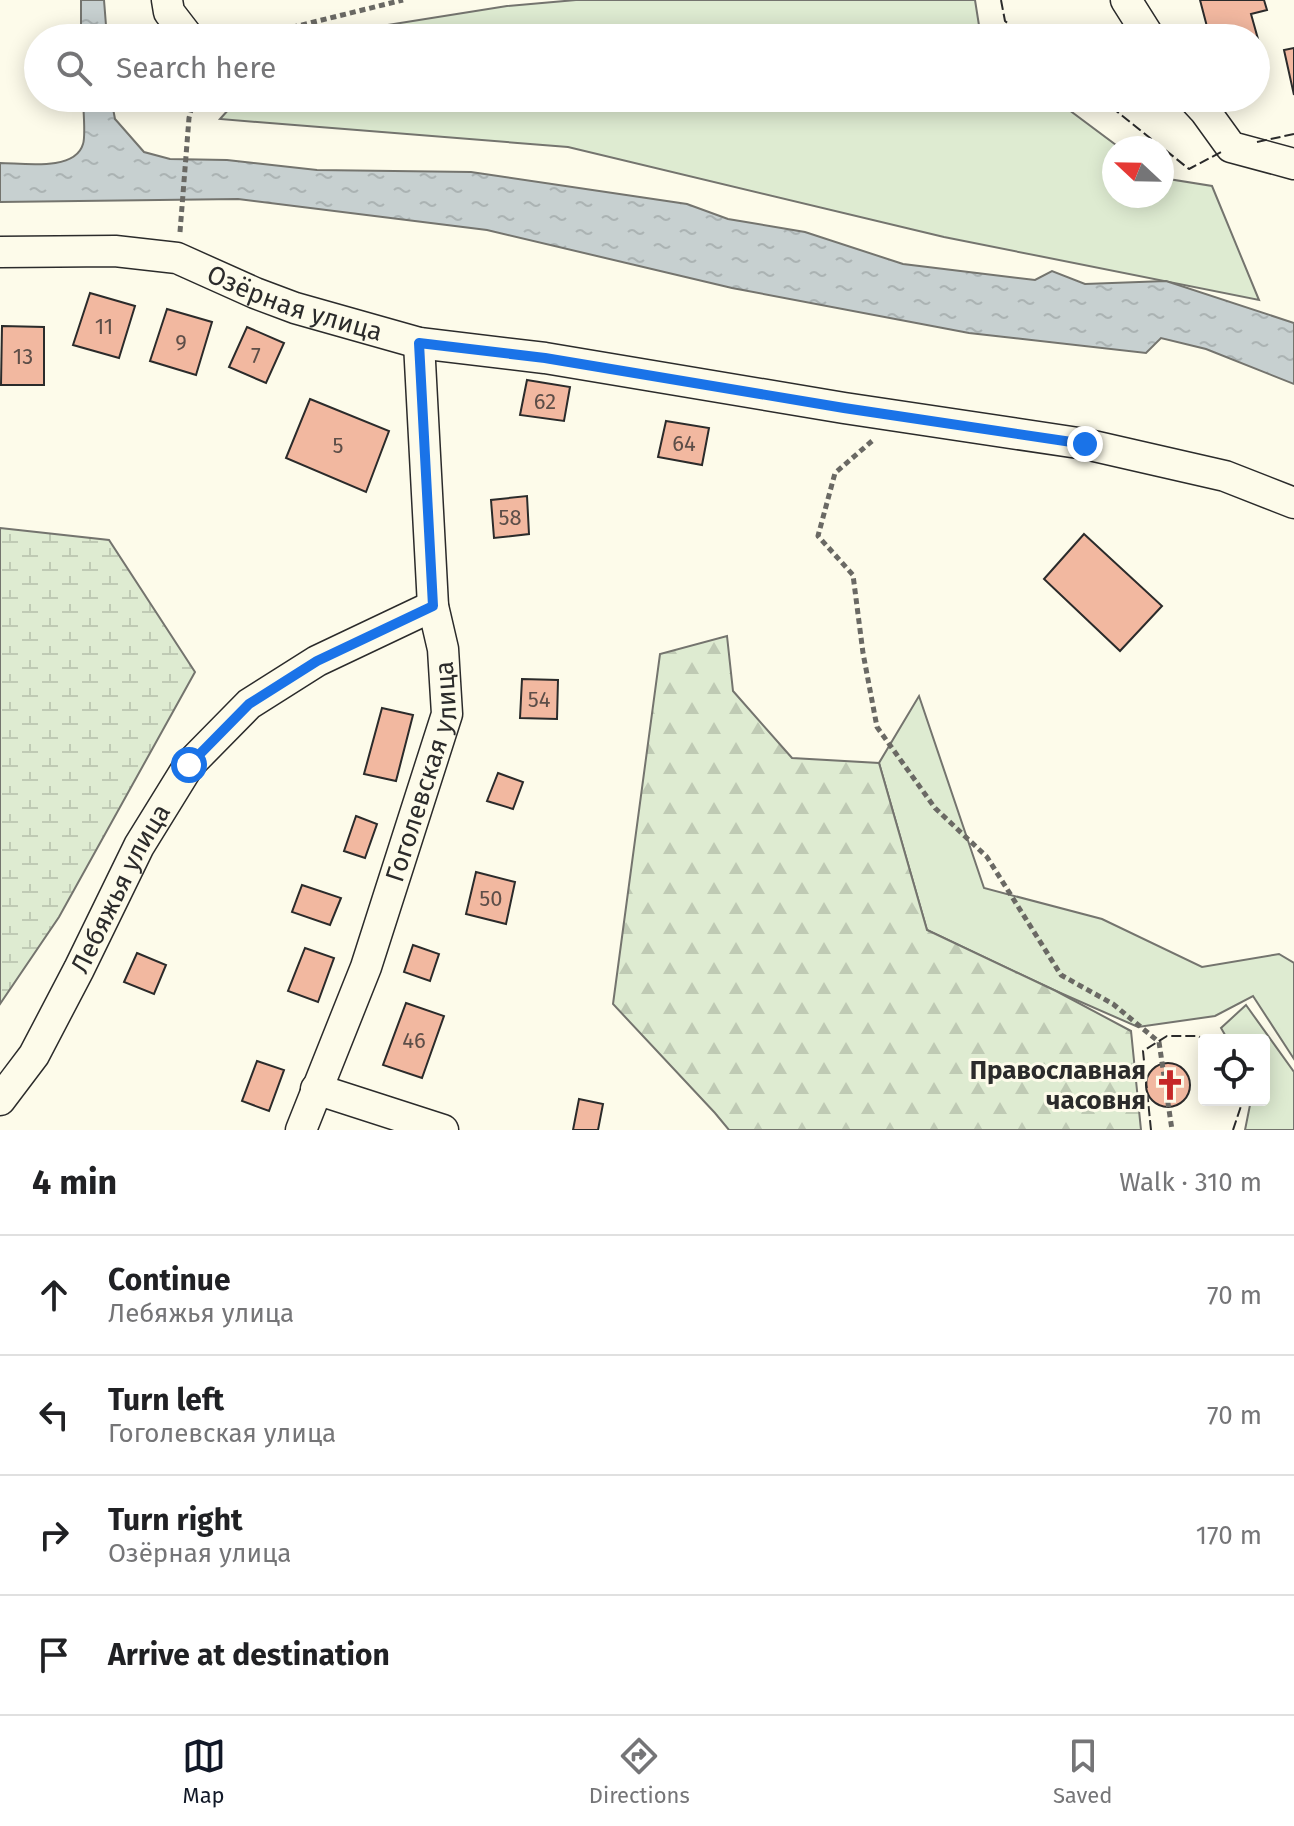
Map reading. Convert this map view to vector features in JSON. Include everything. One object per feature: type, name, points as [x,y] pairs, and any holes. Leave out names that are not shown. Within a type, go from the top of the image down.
[{"type":"street","points":[[167,0],[169,12],[178,24]]},
{"type":"street","points":[[1126,0],[1141,24]]},
{"type":"street","points":[[1206,112],[1231,147],[1294,164]]},
{"type":"street","name":"Озёрная улица","points":[[0,252],[115,251],[177,258],[295,308],[419,343],[545,358],[900,417],[1085,444],[1225,476],[1294,503]]},
{"type":"street","name":"Гоголевская улица","points":[[301,1130],[366,967],[447,714],[443,649],[433,606],[419,343]]},
{"type":"street","name":"Лебяжья улица","points":[[0,1100],[34,1055],[139,846],[189,765],[249,704],[317,661],[433,606]]},
{"type":"street","points":[[316,1089],[443,1130]]},
{"type":"path","points":[[306,24],[403,0]]},
{"type":"path","points":[[183,211],[190,112]]},
{"type":"path","points":[[900,417],[835,473],[818,536],[853,575],[877,727],[935,808],[987,857],[1061,975],[1113,1004],[1159,1042],[1172,1130]]},
{"type":"green space","points":[[576,0],[975,0],[979,24],[394,24],[507,6]]},
{"type":"green space","points":[[226,112],[1072,112],[1104,136],[1102,208],[1174,208],[1174,180],[1212,186],[1259,300],[944,237],[568,147],[220,119]]},
{"type":"green space","points":[[0,528],[109,540],[195,672],[59,917],[0,1004]]},
{"type":"green space","points":[[727,636],[733,691],[792,758],[879,763],[927,930],[1056,991],[1131,1031],[1141,1130],[729,1130],[613,1004],[660,654]]},
{"type":"green space","points":[[919,696],[984,888],[1102,919],[1202,967],[1279,954],[1294,963],[1294,1059],[1253,996],[1215,1016],[1138,1027],[927,930],[879,763]]},
{"type":"green space","points":[[1246,1005],[1267,1034],[1224,1034],[1221,1028]]},
{"type":"green space","points":[[1270,1038],[1294,1072],[1294,1130],[1245,1130],[1250,1106],[1270,1106]]},
{"type":"water","points":[[81,0],[104,0],[106,24],[81,24]]},
{"type":"water","points":[[83,112],[114,112],[115,119],[144,152],[170,159],[227,160],[317,170],[471,172],[687,204],[728,219],[805,232],[903,264],[1035,280],[1052,271],[1085,284],[1166,281],[1294,323],[1294,384],[1206,349],[1161,338],[1146,353],[969,333],[732,288],[487,230],[238,199],[0,202],[0,163],[47,164],[70,159],[83,144]]},
{"type":"building","points":[[1200,0],[1264,0],[1267,10],[1251,14],[1254,24],[1206,24]]},
{"type":"building","points":[[1294,48],[1294,95],[1284,50]]},
{"type":"building","points":[[90,293],[135,306],[119,358],[73,345]]},
{"type":"building","points":[[167,309],[212,322],[196,375],[150,361]]},
{"type":"building","points":[[2,326],[44,327],[44,385],[1,385]]},
{"type":"building","points":[[247,327],[284,343],[266,383],[229,367]]},
{"type":"building","points":[[527,380],[570,387],[564,421],[520,415]]},
{"type":"building","points":[[310,399],[389,431],[366,492],[286,458]]},
{"type":"building","points":[[666,421],[709,428],[702,465],[658,457]]},
{"type":"building","points":[[527,496],[529,534],[494,538],[491,500]]},
{"type":"building","points":[[1084,534],[1162,606],[1120,651],[1044,579]]},
{"type":"building","points":[[522,679],[558,680],[557,719],[520,718]]},
{"type":"building","points":[[382,708],[413,715],[396,781],[364,774]]},
{"type":"building","points":[[498,773],[523,782],[513,809],[487,801]]},
{"type":"building","points":[[356,816],[377,824],[365,858],[344,851]]},
{"type":"building","points":[[476,872],[515,882],[506,924],[466,914]]},
{"type":"building","points":[[302,885],[341,898],[330,925],[292,912]]},
{"type":"building","points":[[413,945],[439,954],[430,981],[404,972]]},
{"type":"building","points":[[305,948],[334,958],[318,1002],[288,991]]},
{"type":"building","points":[[137,953],[166,965],[154,994],[124,982]]},
{"type":"building","points":[[406,1003],[444,1016],[422,1078],[383,1065]]},
{"type":"building","points":[[257,1061],[284,1070],[269,1111],[242,1101]]},
{"type":"building","points":[[1168,1063],[1184,1069],[1190,1085],[1184,1101],[1168,1107],[1152,1101],[1146,1085],[1152,1069]]},
{"type":"building","points":[[579,1099],[603,1104],[598,1130],[573,1130]]},
{"type":"fence","points":[[1001,0],[1005,21],[1009,24]]},
{"type":"fence","points":[[1118,112],[1189,169],[1223,151]]},
{"type":"fence","points":[[1257,142],[1294,134]]},
{"type":"fence","points":[[1151,1130],[1143,1051],[1167,1036],[1198,1036]]},
{"type":"fence","points":[[1233,1130],[1241,1106]]},
{"type":"place","name":"Православная часовня","points":[[1170,1085]]},
{"type":"route","points":[[189,765],[249,704],[317,661],[433,606],[419,343],[545,358],[1085,444]]}]
